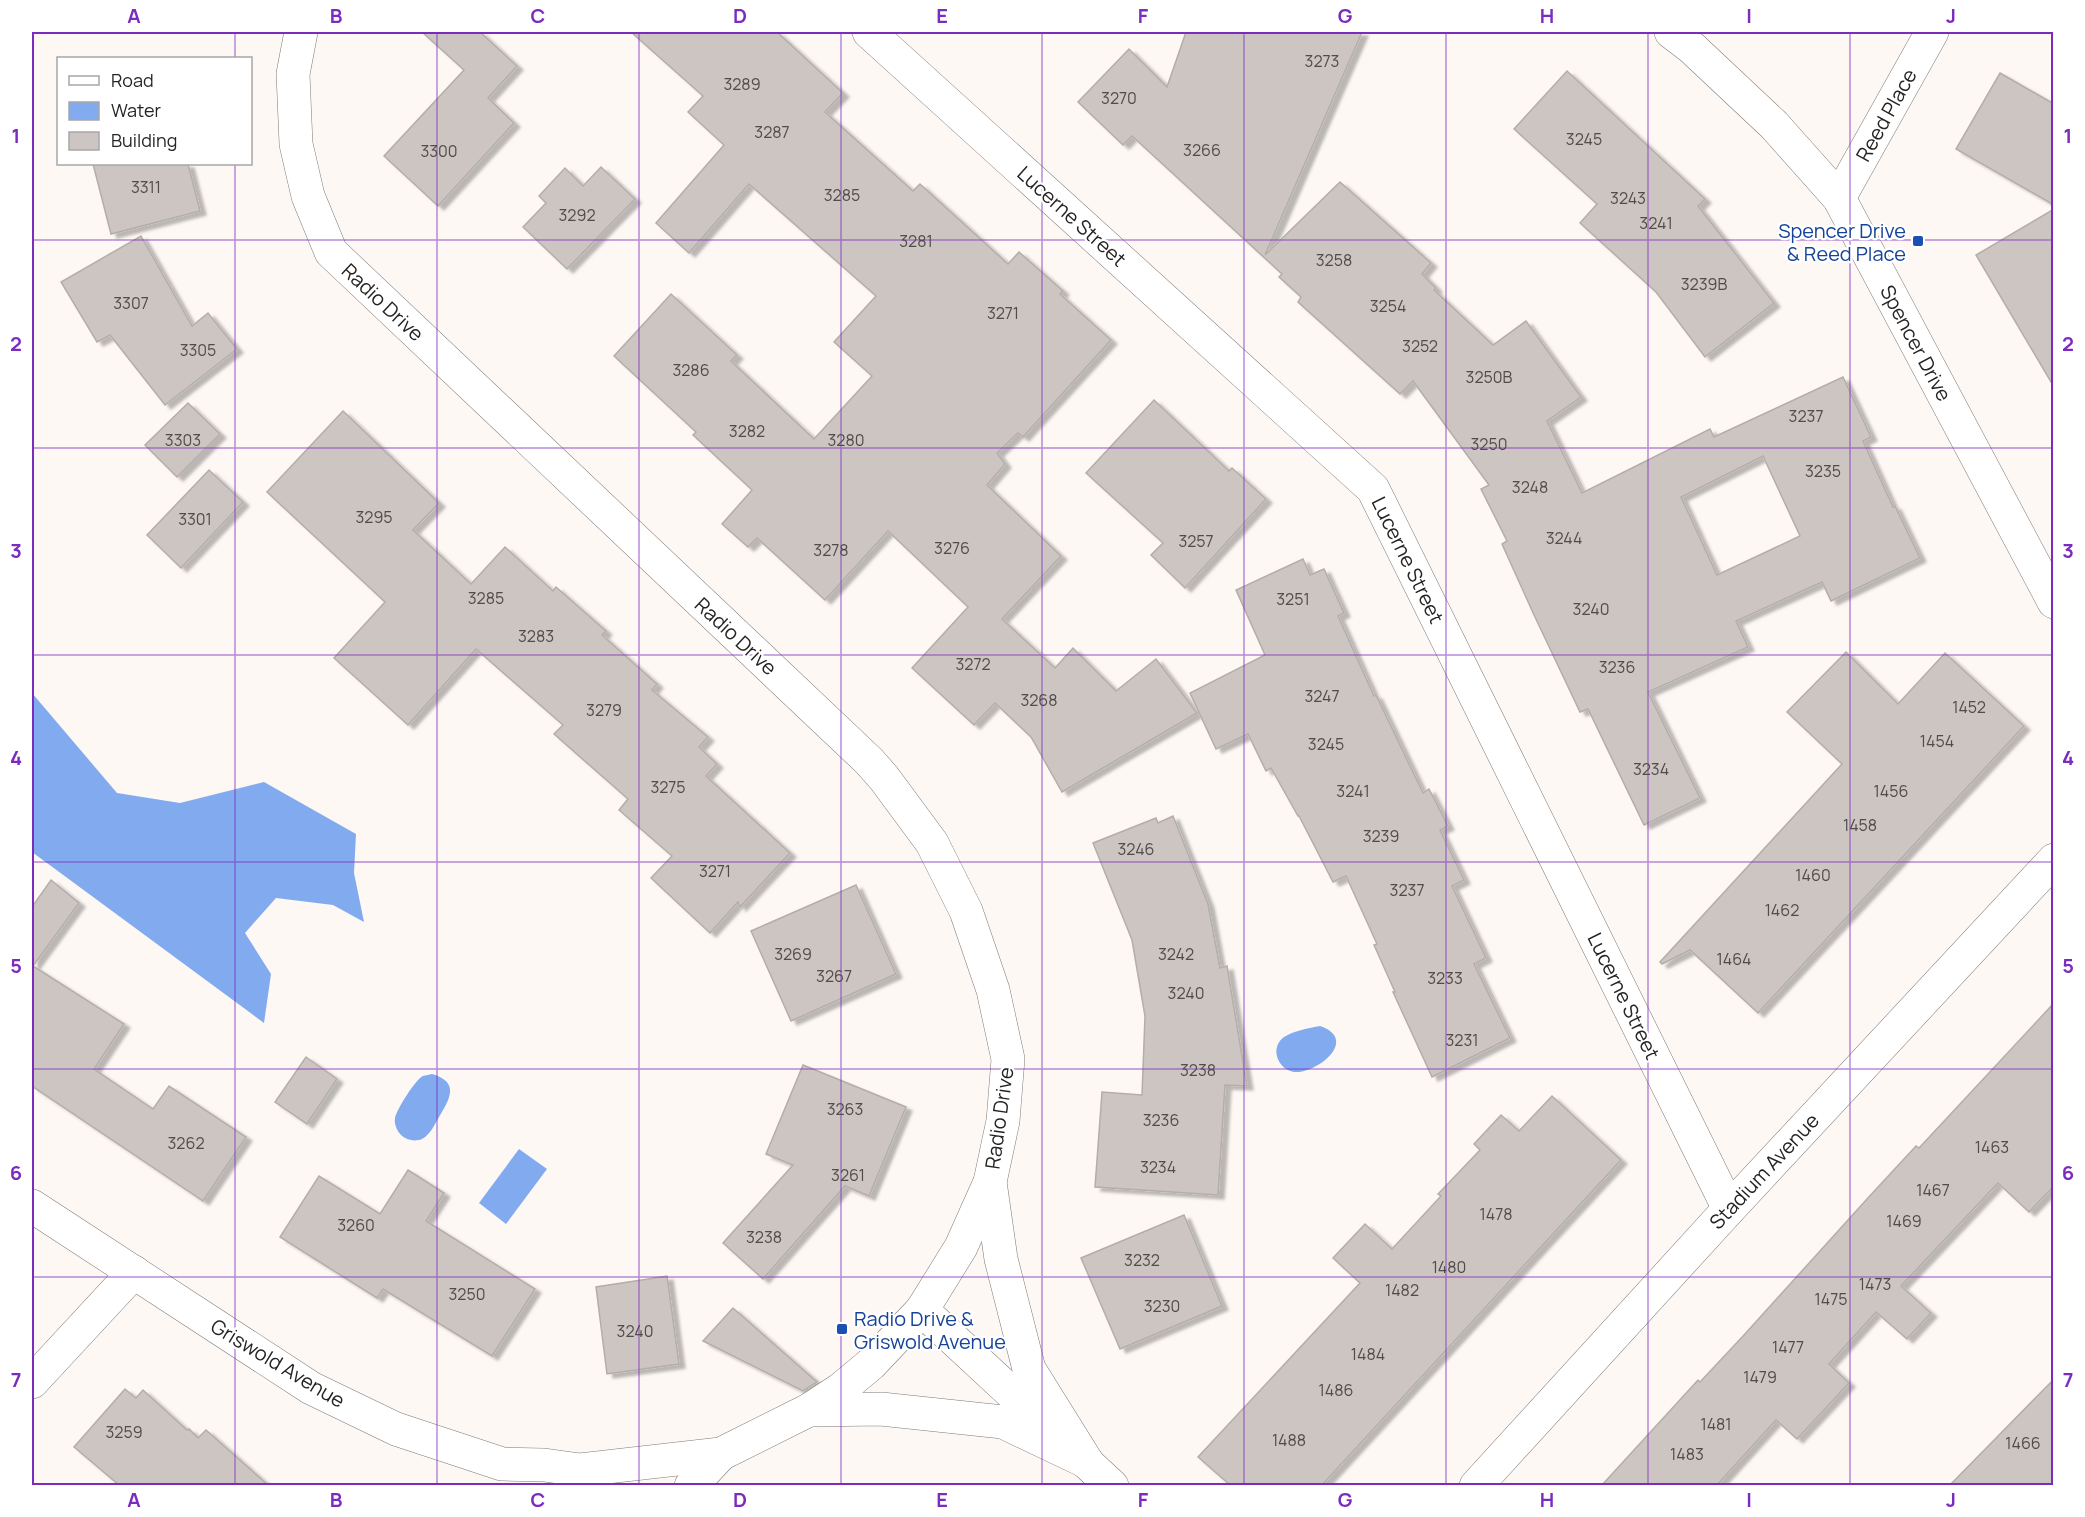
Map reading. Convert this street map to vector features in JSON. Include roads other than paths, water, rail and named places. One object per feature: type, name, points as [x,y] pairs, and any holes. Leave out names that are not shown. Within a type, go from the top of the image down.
[{"type":"street","name":"Radio Drive","points":[[301,32],[293,74],[296,144],[308,196],[331,252],[869,761],[932,843],[966,911],[993,990],[1008,1059],[1002,1121],[990,1182],[961,1247],[922,1310]]},
{"type":"street","name":"Lucerne Street","points":[[869,32],[1373,489],[1729,1209]]},
{"type":"street","name":"Spencer Drive","points":[[1671,32],[1692,48],[1774,125],[1839,198],[2054,602]]},
{"type":"street","name":"Reed Place","points":[[1839,198],[1932,32]]},
{"type":"street","name":"Stadium Avenue","points":[[1476,1485],[2054,860]]},
{"type":"street","points":[[990,1182],[1001,1259],[1029,1369],[1087,1462]]},
{"type":"street","name":"Griswold Avenue","points":[[32,1206],[311,1388],[396,1429],[502,1464],[580,1470],[721,1454],[809,1410],[841,1389],[871,1364],[922,1310]]},
{"type":"street","points":[[32,1382],[134,1272]]},
{"type":"street","points":[[922,1310],[1112,1485]]},
{"type":"street","points":[[809,1410],[881,1409],[1003,1422],[1087,1462]]},
{"type":"street","points":[[691,1485],[721,1454]]},
{"type":"water","points":[[32,693],[117,793],[180,803],[264,782],[356,834],[354,873],[364,922],[333,905],[276,898],[245,933],[271,974],[264,1023],[32,852]]},
{"type":"water","points":[[1320,1026],[1331,1032],[1336,1039],[1335,1047],[1330,1055],[1313,1068],[1303,1071],[1294,1072],[1284,1067],[1277,1058],[1279,1042],[1292,1033]]},
{"type":"water","points":[[432,1074],[441,1077],[449,1086],[449,1098],[427,1135],[419,1140],[408,1139],[401,1135],[395,1125],[396,1114],[416,1083],[423,1076]]},
{"type":"water","points":[[519,1149],[547,1169],[506,1224],[479,1203]]},
{"type":"place","name":"Spencer Drive & Reed Place","points":[[1918,241]]},
{"type":"place","name":"Radio Drive & Griswold Avenue","points":[[842,1329]]}]
